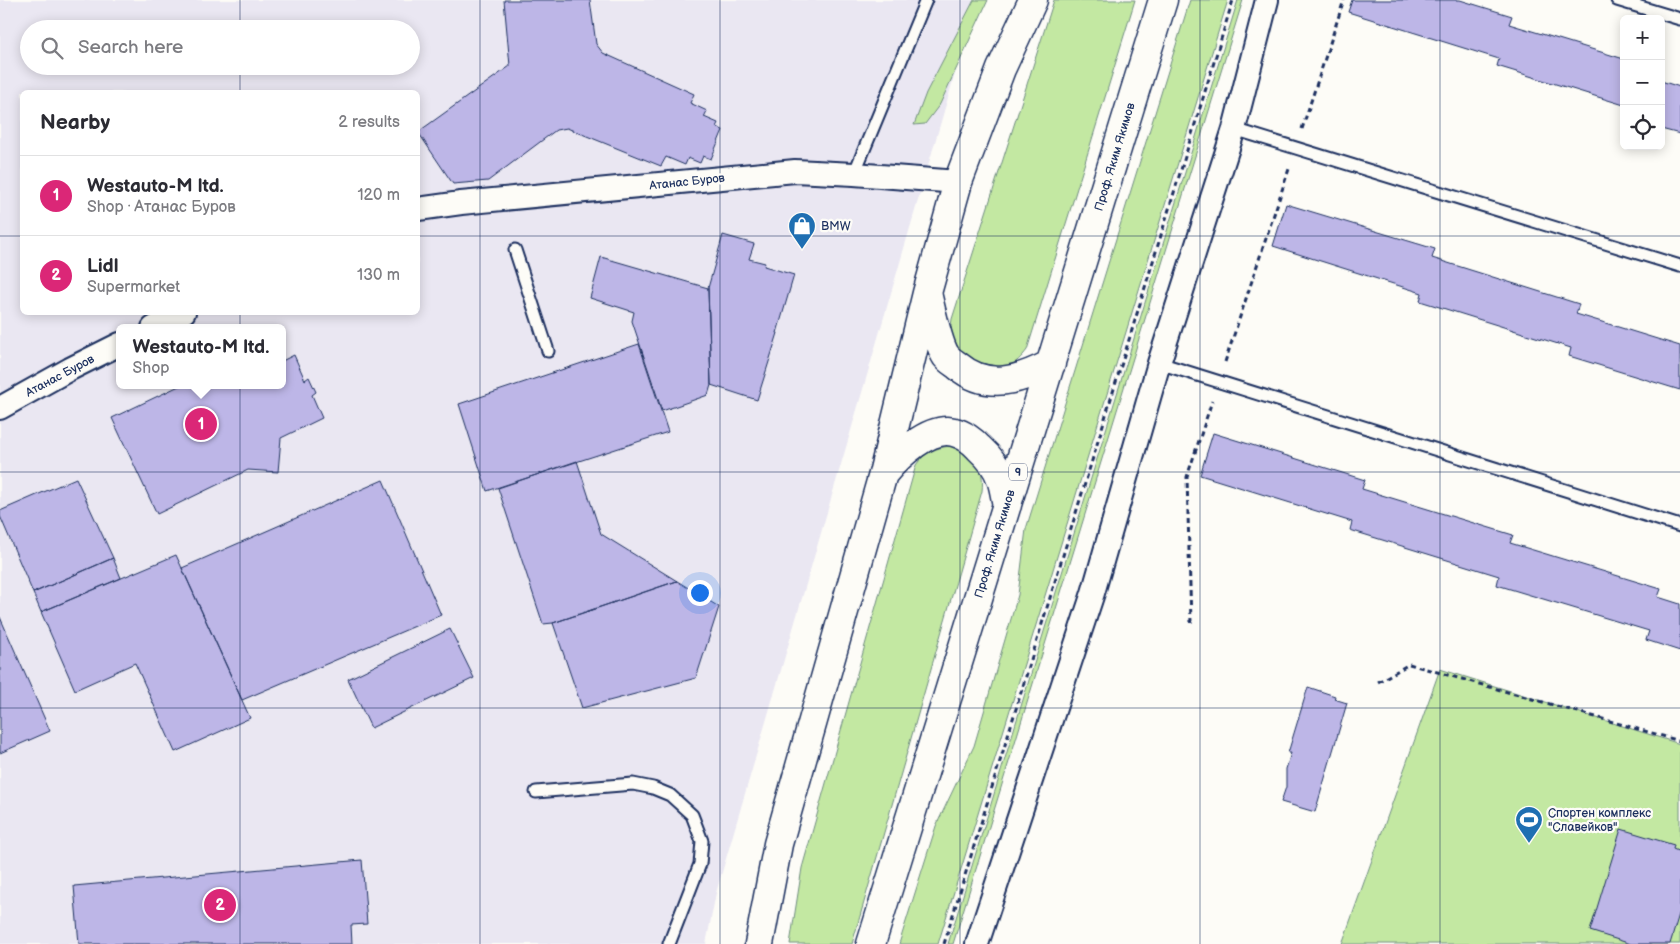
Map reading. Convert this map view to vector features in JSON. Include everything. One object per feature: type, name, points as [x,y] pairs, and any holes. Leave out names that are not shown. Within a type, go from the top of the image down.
[{"type":"highway","points":[[759,944],[778,844],[883,474],[927,293],[958,182],[1001,70],[1034,0]]},
{"type":"highway","name":"Проф. Яким Якимов","points":[[871,944],[1163,0]]},
{"type":"highway","points":[[927,293],[936,330],[946,356],[964,371],[984,381],[1000,381],[1027,376],[1051,364]]},
{"type":"highway","points":[[883,474],[898,456],[913,444],[936,433],[952,431],[973,442],[991,459],[1001,478],[1008,505]]},
{"type":"street","points":[[978,944],[1093,593],[1159,363],[1234,129],[1267,0]]},
{"type":"street","name":"Атанас Буров","points":[[420,209],[470,202],[795,171],[958,182]]},
{"type":"street","points":[[161,324],[178,315]]},
{"type":"street","name":"Атанас Буров","points":[[0,408],[116,346]]},
{"type":"lane","points":[[854,174],[926,0]]},
{"type":"lane","points":[[1617,0],[1680,19]]},
{"type":"lane","points":[[1234,129],[1680,266]]},
{"type":"lane","points":[[515,250],[548,351]]},
{"type":"lane","points":[[1159,363],[1680,526]]},
{"type":"lane","points":[[536,792],[633,784],[653,788],[670,795],[692,815],[702,841],[700,864],[669,944]]},
{"type":"path","points":[[944,944],[1233,0]]},
{"type":"path","points":[[1191,623],[1187,477],[1344,0]]},
{"type":"path","points":[[1378,682],[1409,664],[1680,741]]},
{"type":"shaded area","points":[[0,0],[979,0],[968,29],[716,893],[706,944],[0,944]]},
{"type":"green space","points":[[974,0],[988,0],[940,104],[925,124],[914,125],[926,93]]},
{"type":"green space","points":[[1054,0],[1135,0],[1027,350],[1011,365],[990,372],[957,356],[950,332],[952,319]]},
{"type":"green space","points":[[1190,0],[1228,0],[938,944],[899,944],[936,826],[974,746],[1018,595],[1026,529]]},
{"type":"green space","points":[[1238,0],[1243,0],[953,944],[948,944]]},
{"type":"green space","points":[[950,446],[966,452],[976,461],[982,475],[982,491],[852,944],[790,944],[802,868],[916,465],[931,451]]},
{"type":"green space","name":"Спортен комплекс \"Славейков\"","points":[[1440,669],[1680,744],[1680,944],[1342,944]]},
{"type":"building","points":[[504,0],[590,0],[596,44],[603,53],[694,94],[690,103],[707,111],[704,117],[718,123],[716,127],[723,130],[711,159],[703,156],[700,163],[688,158],[685,165],[666,157],[661,166],[567,128],[556,130],[488,181],[453,184],[420,135],[420,131],[510,66]]},
{"type":"building","points":[[1352,0],[1460,0],[1512,16],[1509,24],[1620,58],[1620,104],[1497,66],[1499,59],[1348,12]]},
{"type":"building","points":[[1665,82],[1680,87],[1680,134],[1665,130]]},
{"type":"building","points":[[1286,204],[1435,249],[1432,258],[1579,304],[1576,314],[1680,346],[1680,390],[1569,356],[1571,348],[1420,301],[1422,293],[1273,246]]},
{"type":"building","points":[[723,235],[754,244],[749,259],[765,263],[764,266],[794,275],[757,400],[711,385],[708,288]]},
{"type":"building","points":[[601,257],[708,288],[711,385],[708,395],[662,411],[632,321],[634,312],[590,298]]},
{"type":"building","points":[[639,344],[668,432],[487,491],[459,404]]},
{"type":"building","points":[[294,355],[305,380],[309,377],[316,392],[312,395],[322,418],[281,438],[278,472],[248,470],[157,514],[112,418],[173,389],[286,389],[286,359]]},
{"type":"building","points":[[1213,433],[1365,480],[1362,489],[1513,535],[1510,543],[1661,589],[1658,597],[1680,604],[1680,651],[1646,640],[1649,631],[1497,585],[1499,576],[1350,530],[1352,522],[1200,475]]},
{"type":"building","points":[[577,461],[601,534],[677,581],[553,623],[543,624],[498,488]]},
{"type":"building","points":[[76,478],[113,558],[33,593],[0,516],[0,511]]},
{"type":"building","points":[[383,480],[441,615],[242,700],[182,568]]},
{"type":"building","points":[[176,555],[250,718],[175,752],[135,663],[75,690],[41,612]]},
{"type":"building","points":[[113,558],[121,578],[41,612],[33,593]]},
{"type":"building","points":[[677,581],[719,607],[696,678],[582,708],[553,623]]},
{"type":"building","points":[[0,617],[50,731],[0,753]]},
{"type":"building","points":[[450,629],[474,678],[371,728],[348,679]]},
{"type":"building","points":[[1308,687],[1335,696],[1334,699],[1347,703],[1315,812],[1281,802],[1286,787],[1286,769],[1291,753],[1288,753]]},
{"type":"building","points":[[1621,829],[1674,845],[1673,849],[1680,852],[1680,911],[1670,944],[1631,944],[1590,931]]},
{"type":"building","points":[[362,860],[367,924],[351,925],[352,944],[79,944],[74,886]]},
{"type":"place","name":"BMW","points":[[802,250]]},
{"type":"place","name":"Westauto-M ltd.","points":[[201,424]]},
{"type":"place","name":"Спортен комплекс \"Славейков\"","points":[[1529,844]]},
{"type":"place","name":"Lidl","points":[[220,905]]}]
